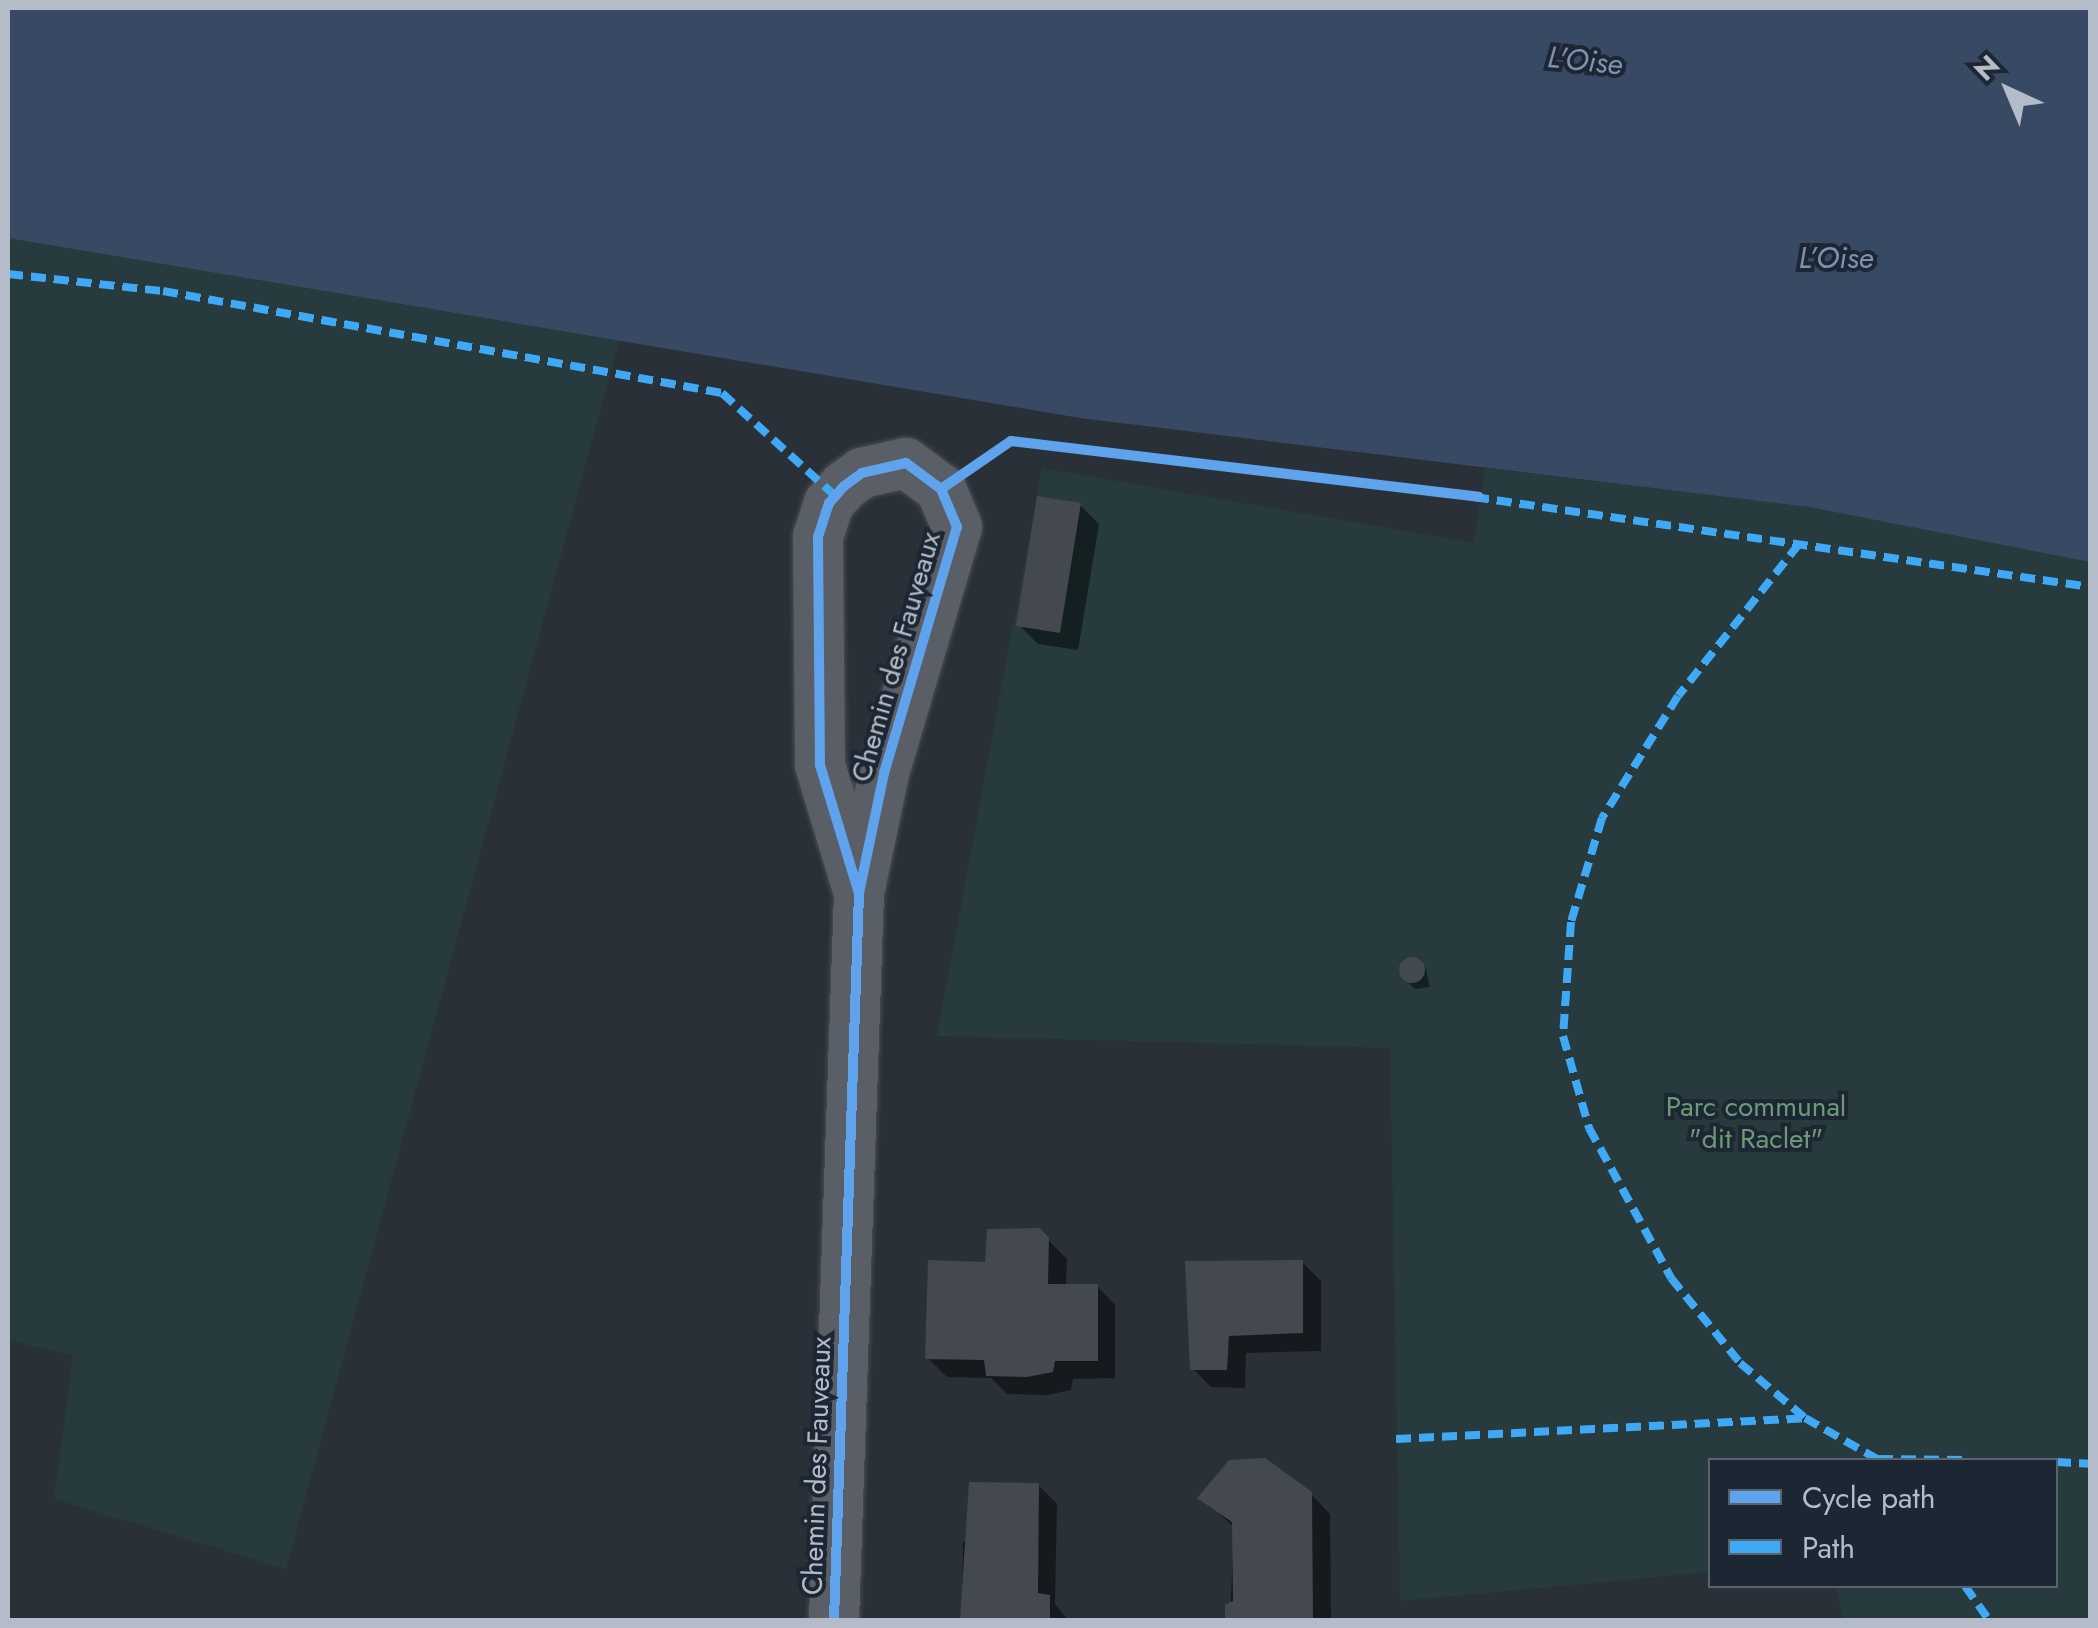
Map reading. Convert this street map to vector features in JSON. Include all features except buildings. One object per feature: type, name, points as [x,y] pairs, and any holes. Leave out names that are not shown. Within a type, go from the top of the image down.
[{"type":"street","name":"Chemin des Fauveaux","points":[[834,1620],[859,893],[884,773],[958,527],[942,488],[906,463],[862,473],[844,486],[829,503],[818,536],[820,765],[859,893]]},
{"type":"green space","points":[[8,238],[619,341],[286,1569],[54,1499],[73,1356],[8,1340]]},
{"type":"green space","name":"Parc communal \"dit Raclet\"","points":[[1042,468],[1474,543],[1485,468],[1809,507],[2090,562],[2090,1620],[1844,1620],[1836,1588],[2058,1588],[2058,1458],[1708,1458],[1708,1572],[1400,1601],[1390,1048],[937,1036]]},
{"type":"water","name":"L’Oise","points":[[8,8],[2090,8],[2090,562],[1809,507],[1080,418],[8,238]]},
{"type":"marked path","points":[[8,274],[163,291],[722,393],[835,496]]},
{"type":"marked path","points":[[1474,497],[2090,587]]},
{"type":"marked path","points":[[1799,544],[1678,696],[1602,818],[1571,922],[1563,1036],[1589,1128],[1671,1278],[1740,1363],[1805,1418],[1875,1458]]},
{"type":"marked path","points":[[1396,1439],[1805,1418]]},
{"type":"marked path","points":[[2058,1462],[2090,1464]]},
{"type":"marked path","points":[[1966,1588],[1989,1620]]},
{"type":"cycle path","points":[[941,489],[1011,441],[1479,497]]},
{"type":"cycle path","points":[[834,1620],[859,893],[884,773],[957,527],[941,489],[906,463],[862,473],[844,486],[829,503],[818,537],[820,765],[859,893]]},
{"type":"water label","name":"L'Oise","points":[[1585,61]]}]
